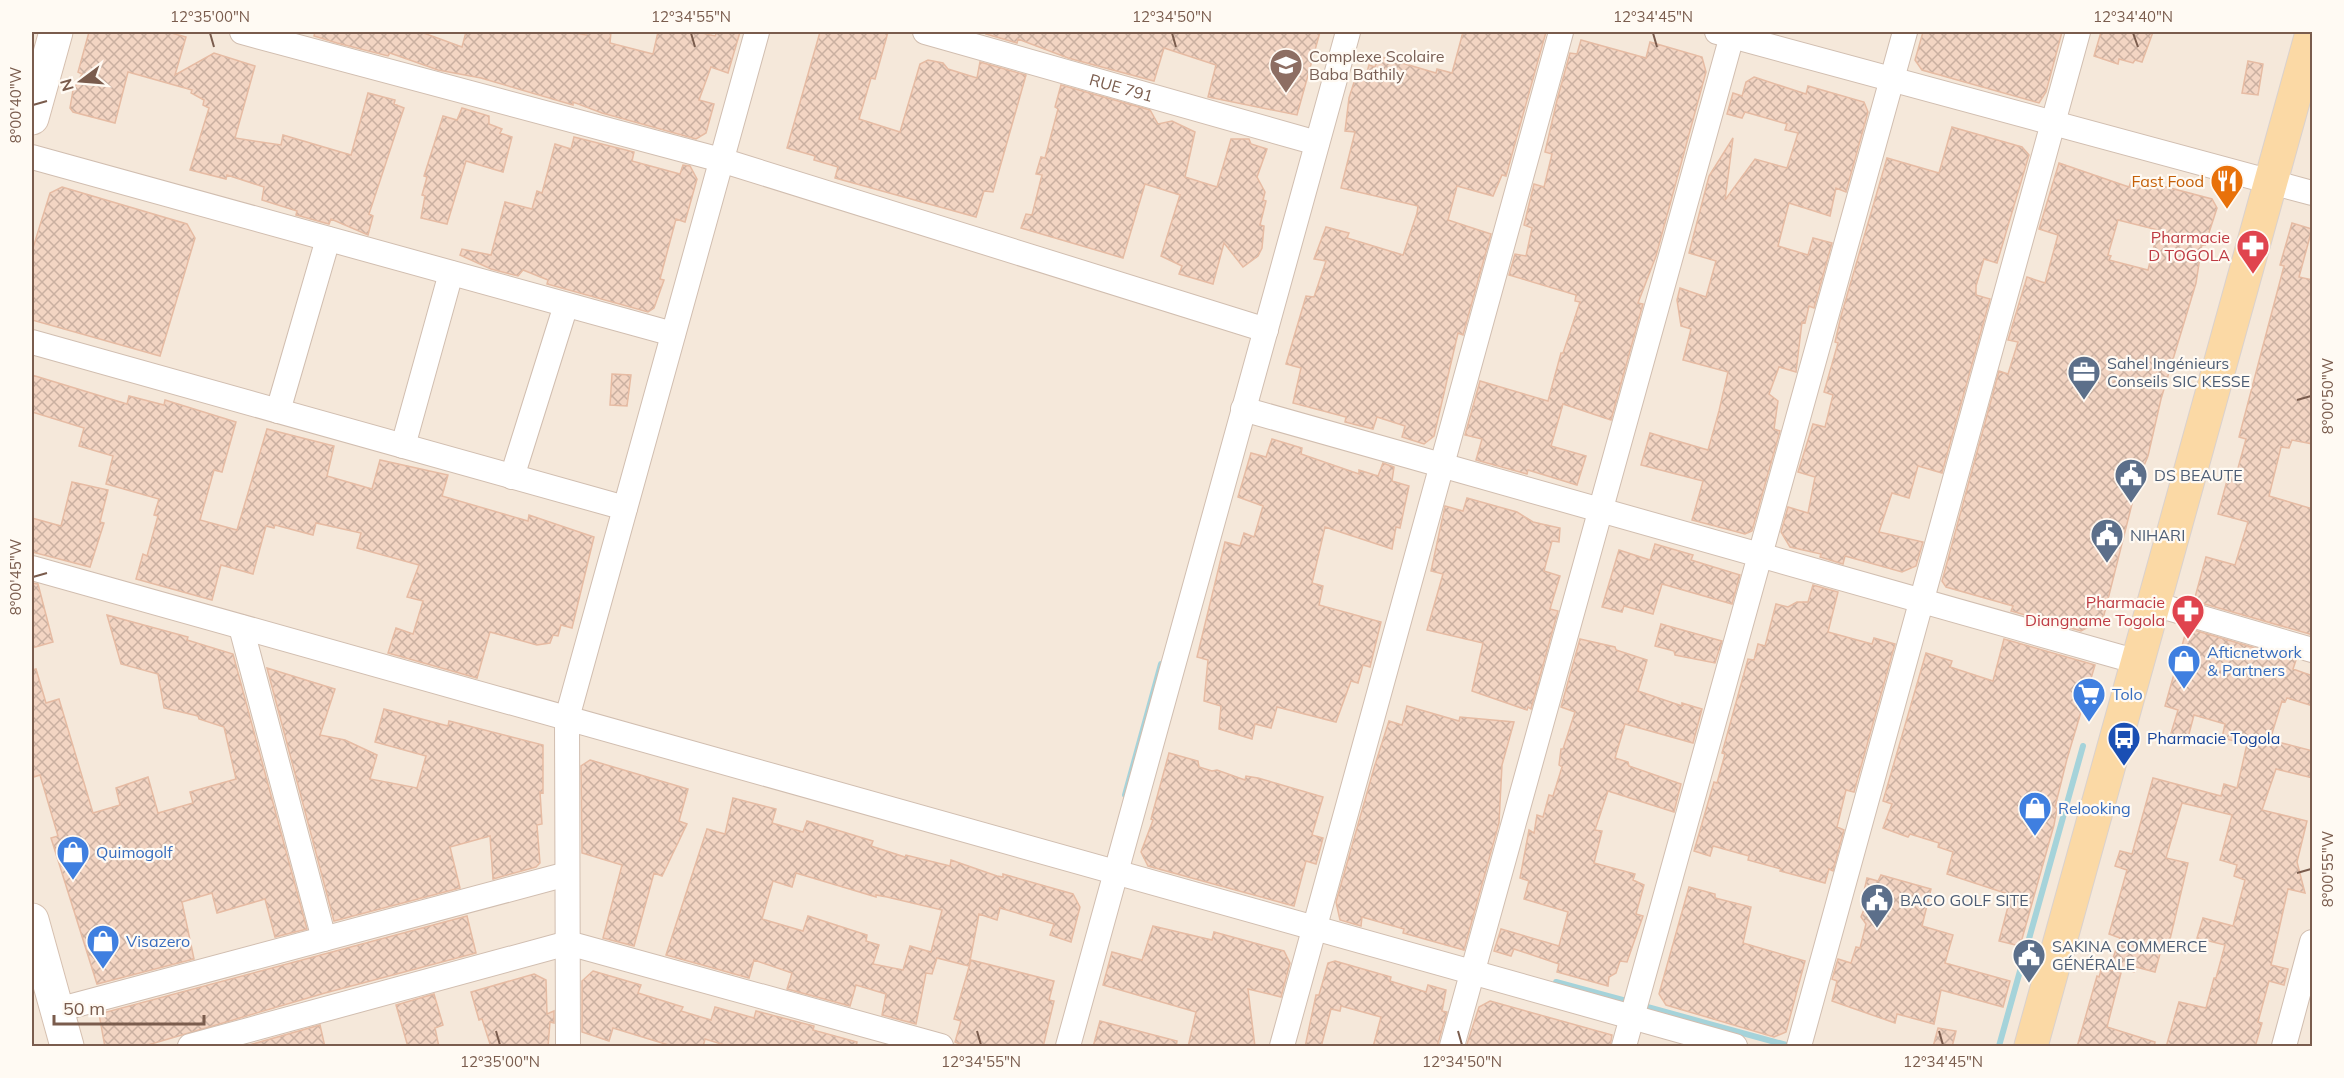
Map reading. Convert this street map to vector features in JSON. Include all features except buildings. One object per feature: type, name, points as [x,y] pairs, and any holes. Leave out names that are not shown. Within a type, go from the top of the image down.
[{"type":"main road","points":[[2031,1047],[2313,33]]},
{"type":"street","points":[[32,118],[56,32]]},
{"type":"street","points":[[242,32],[721,160],[1266,330]]},
{"type":"street","points":[[568,1047],[567,718],[757,32]]},
{"type":"street","name":"RUE 791","points":[[925,32],[1317,143]]},
{"type":"street","points":[[1068,1047],[1348,32]]},
{"type":"street","points":[[1282,1047],[1561,32]]},
{"type":"street","points":[[1624,1047],[1905,32]]},
{"type":"street","points":[[1799,1047],[2078,32]]},
{"type":"street","points":[[1452,1047],[1600,510],[1727,33],[2313,193]]},
{"type":"street","points":[[32,157],[673,334]]},
{"type":"street","points":[[278,411],[328,239]]},
{"type":"street","points":[[404,446],[451,273]]},
{"type":"street","points":[[512,477],[566,304]]},
{"type":"street","points":[[32,342],[625,508]]},
{"type":"street","points":[[1243,409],[2138,662]]},
{"type":"street","points":[[32,568],[1735,1047]]},
{"type":"street","points":[[2154,604],[2313,650]]},
{"type":"street","points":[[242,627],[324,939]]},
{"type":"street","points":[[57,1010],[567,874]]},
{"type":"street","points":[[32,920],[67,1047]]},
{"type":"street","points":[[2284,1047],[2313,942]]},
{"type":"street","points":[[190,1047],[568,943],[941,1047]]},
{"type":"shaded area","points":[[32,32],[2312,32],[2312,1046],[32,1046]]},
{"type":"waterway","points":[[1125,795],[1161,664]]},
{"type":"waterway","points":[[1999,1046],[2083,746]]},
{"type":"waterway","points":[[1556,982],[1630,1002]]},
{"type":"waterway","points":[[1640,1005],[1790,1046]]},
{"type":"place","name":"Complexe Scolaire Baba Bathily","points":[[1286,94]]},
{"type":"place","name":"Fast Food","points":[[2227,210]]},
{"type":"place","name":"Pharmacie D TOGOLA","points":[[2253,275]]},
{"type":"place","name":"Sahel Ingénieurs Conseils SIC KESSE","points":[[2084,401]]},
{"type":"place","name":"DS BEAUTE","points":[[2131,504]]},
{"type":"place","name":"NIHARI","points":[[2107,564]]},
{"type":"place","name":"Pharmacie Diangname Togola","points":[[2188,640]]},
{"type":"place","name":"Afticnetwork & Partners","points":[[2184,690]]},
{"type":"place","name":"Tolo","points":[[2089,723]]},
{"type":"place","name":"Pharmacie Togola","points":[[2124,767]]},
{"type":"place","name":"Relooking","points":[[2035,837]]},
{"type":"place","name":"Quimogolf","points":[[73,881]]},
{"type":"place","name":"BACO GOLF SITE","points":[[1877,929]]},
{"type":"place","name":"Visazero","points":[[103,970]]},
{"type":"place","name":"SAKINA COMMERCE GÉNÉRALE","points":[[2029,984]]}]
